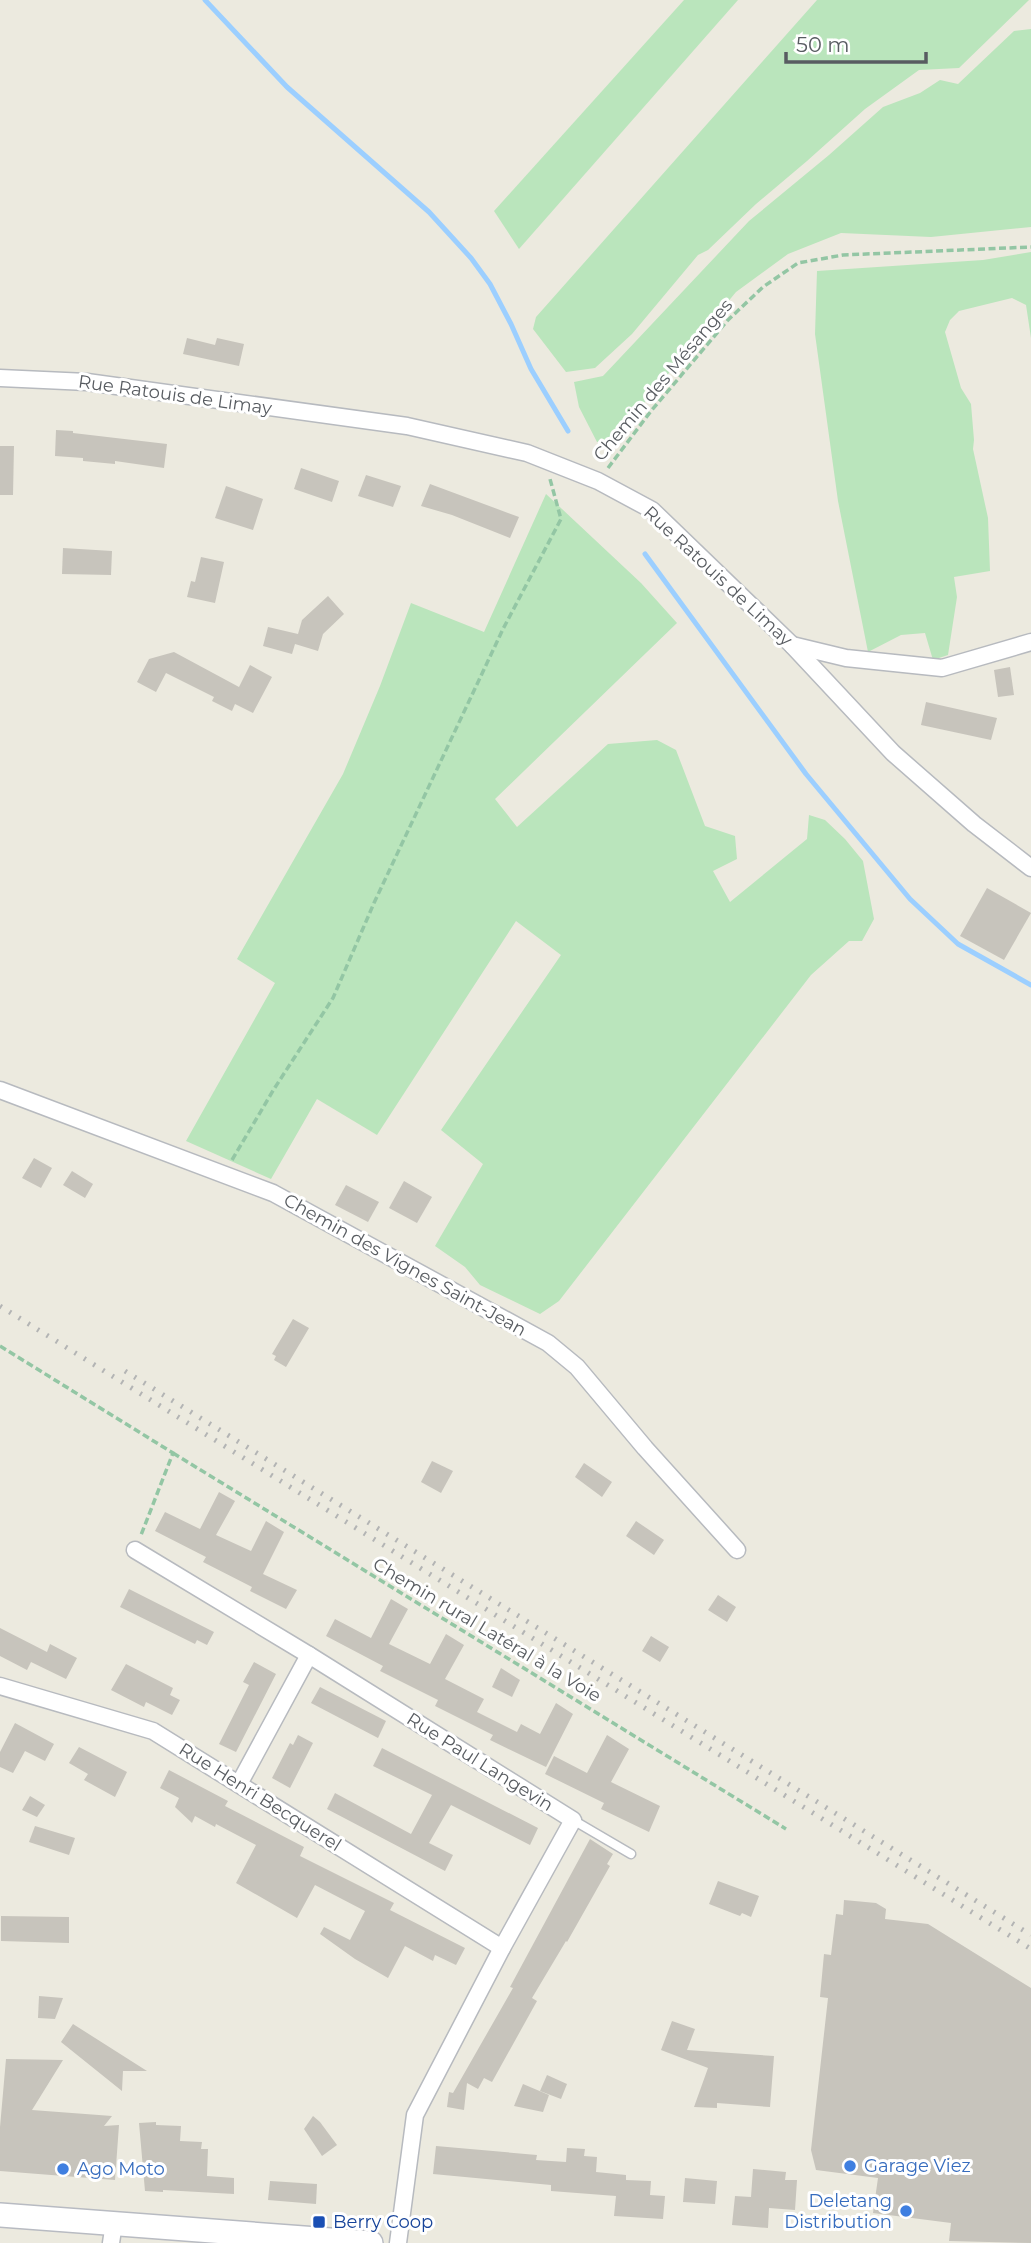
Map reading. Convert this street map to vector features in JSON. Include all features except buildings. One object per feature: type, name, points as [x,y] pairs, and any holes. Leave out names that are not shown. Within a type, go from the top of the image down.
[{"type":"main road","points":[[0,2215],[112,2233],[371,2243]]},
{"type":"street","name":"Rue Ratouis de Limay","points":[[0,378],[88,382],[407,426],[527,453],[598,481],[652,510],[792,645],[893,752],[974,824],[1031,868]]},
{"type":"street","points":[[792,645],[846,658],[942,668],[1031,642]]},
{"type":"street","name":"Chemin des Vignes Saint-Jean","points":[[0,1090],[273,1193],[548,1343],[577,1367],[645,1448],[737,1550]]},
{"type":"street","name":"Rue Paul Langevin","points":[[135,1550],[573,1820],[502,1948],[415,2115],[398,2243]]},
{"type":"street","points":[[239,1784],[309,1655]]},
{"type":"street","name":"Rue Henri Becquerel","points":[[0,1686],[153,1731],[502,1948]]},
{"type":"lane","points":[[573,1820],[631,1854]]},
{"type":"path","name":"Chemin des Mésanges","points":[[598,481],[651,411],[728,320],[763,287],[798,263],[843,255],[1031,247]]},
{"type":"path","points":[[223,1175],[333,998],[374,903],[486,666],[561,519],[545,460]]},
{"type":"path","name":"Chemin rural Latéral à la Voie","points":[[0,1346],[786,1829]]},
{"type":"path","points":[[135,1550],[173,1453]]},
{"type":"green space","points":[[684,0],[738,0],[519,249],[494,211]]},
{"type":"green space","points":[[817,0],[1029,0],[959,68],[919,70],[865,109],[756,204],[708,250],[698,255],[632,334],[595,368],[566,372],[533,329],[536,317]]},
{"type":"green space","points":[[1031,29],[1031,227],[931,237],[841,233],[788,254],[736,292],[611,443],[597,442],[579,407],[574,382],[603,376],[749,221],[883,107],[920,93],[940,80],[958,84],[1014,31]]},
{"type":"green space","points":[[1031,252],[1031,338],[1026,305],[1012,298],[959,311],[950,320],[945,332],[961,388],[971,404],[973,449],[988,518],[990,571],[954,577],[957,597],[948,655],[933,660],[925,633],[901,635],[868,652],[838,501],[815,334],[817,271],[983,260]]},
{"type":"green space","points":[[546,494],[641,583],[677,623],[495,799],[517,827],[608,744],[657,740],[676,750],[705,826],[735,836],[737,859],[713,871],[730,902],[807,839],[809,815],[825,820],[863,861],[874,919],[862,941],[849,941],[811,975],[559,1301],[540,1314],[480,1285],[465,1267],[435,1246],[483,1164],[441,1130],[561,955],[516,921],[377,1135],[317,1099],[271,1179],[186,1141],[275,983],[237,959],[343,774],[411,603],[484,632]]},
{"type":"waterway","points":[[205,0],[287,87],[429,212],[471,258],[490,284],[531,369],[568,431]]},
{"type":"waterway","points":[[645,554],[806,774],[910,899],[958,944],[1031,985]]},
{"type":"railway","points":[[0,1306],[1031,1949]]},
{"type":"railway","points":[[125,1371],[1031,1935]]},
{"type":"place","name":"Garage Viez","points":[[850,2166]]},
{"type":"place","name":"Ago Moto","points":[[63,2169]]},
{"type":"place","name":"Deletang Distribution","points":[[906,2211]]},
{"type":"place","name":"Berry Coop","points":[[319,2222]]}]
